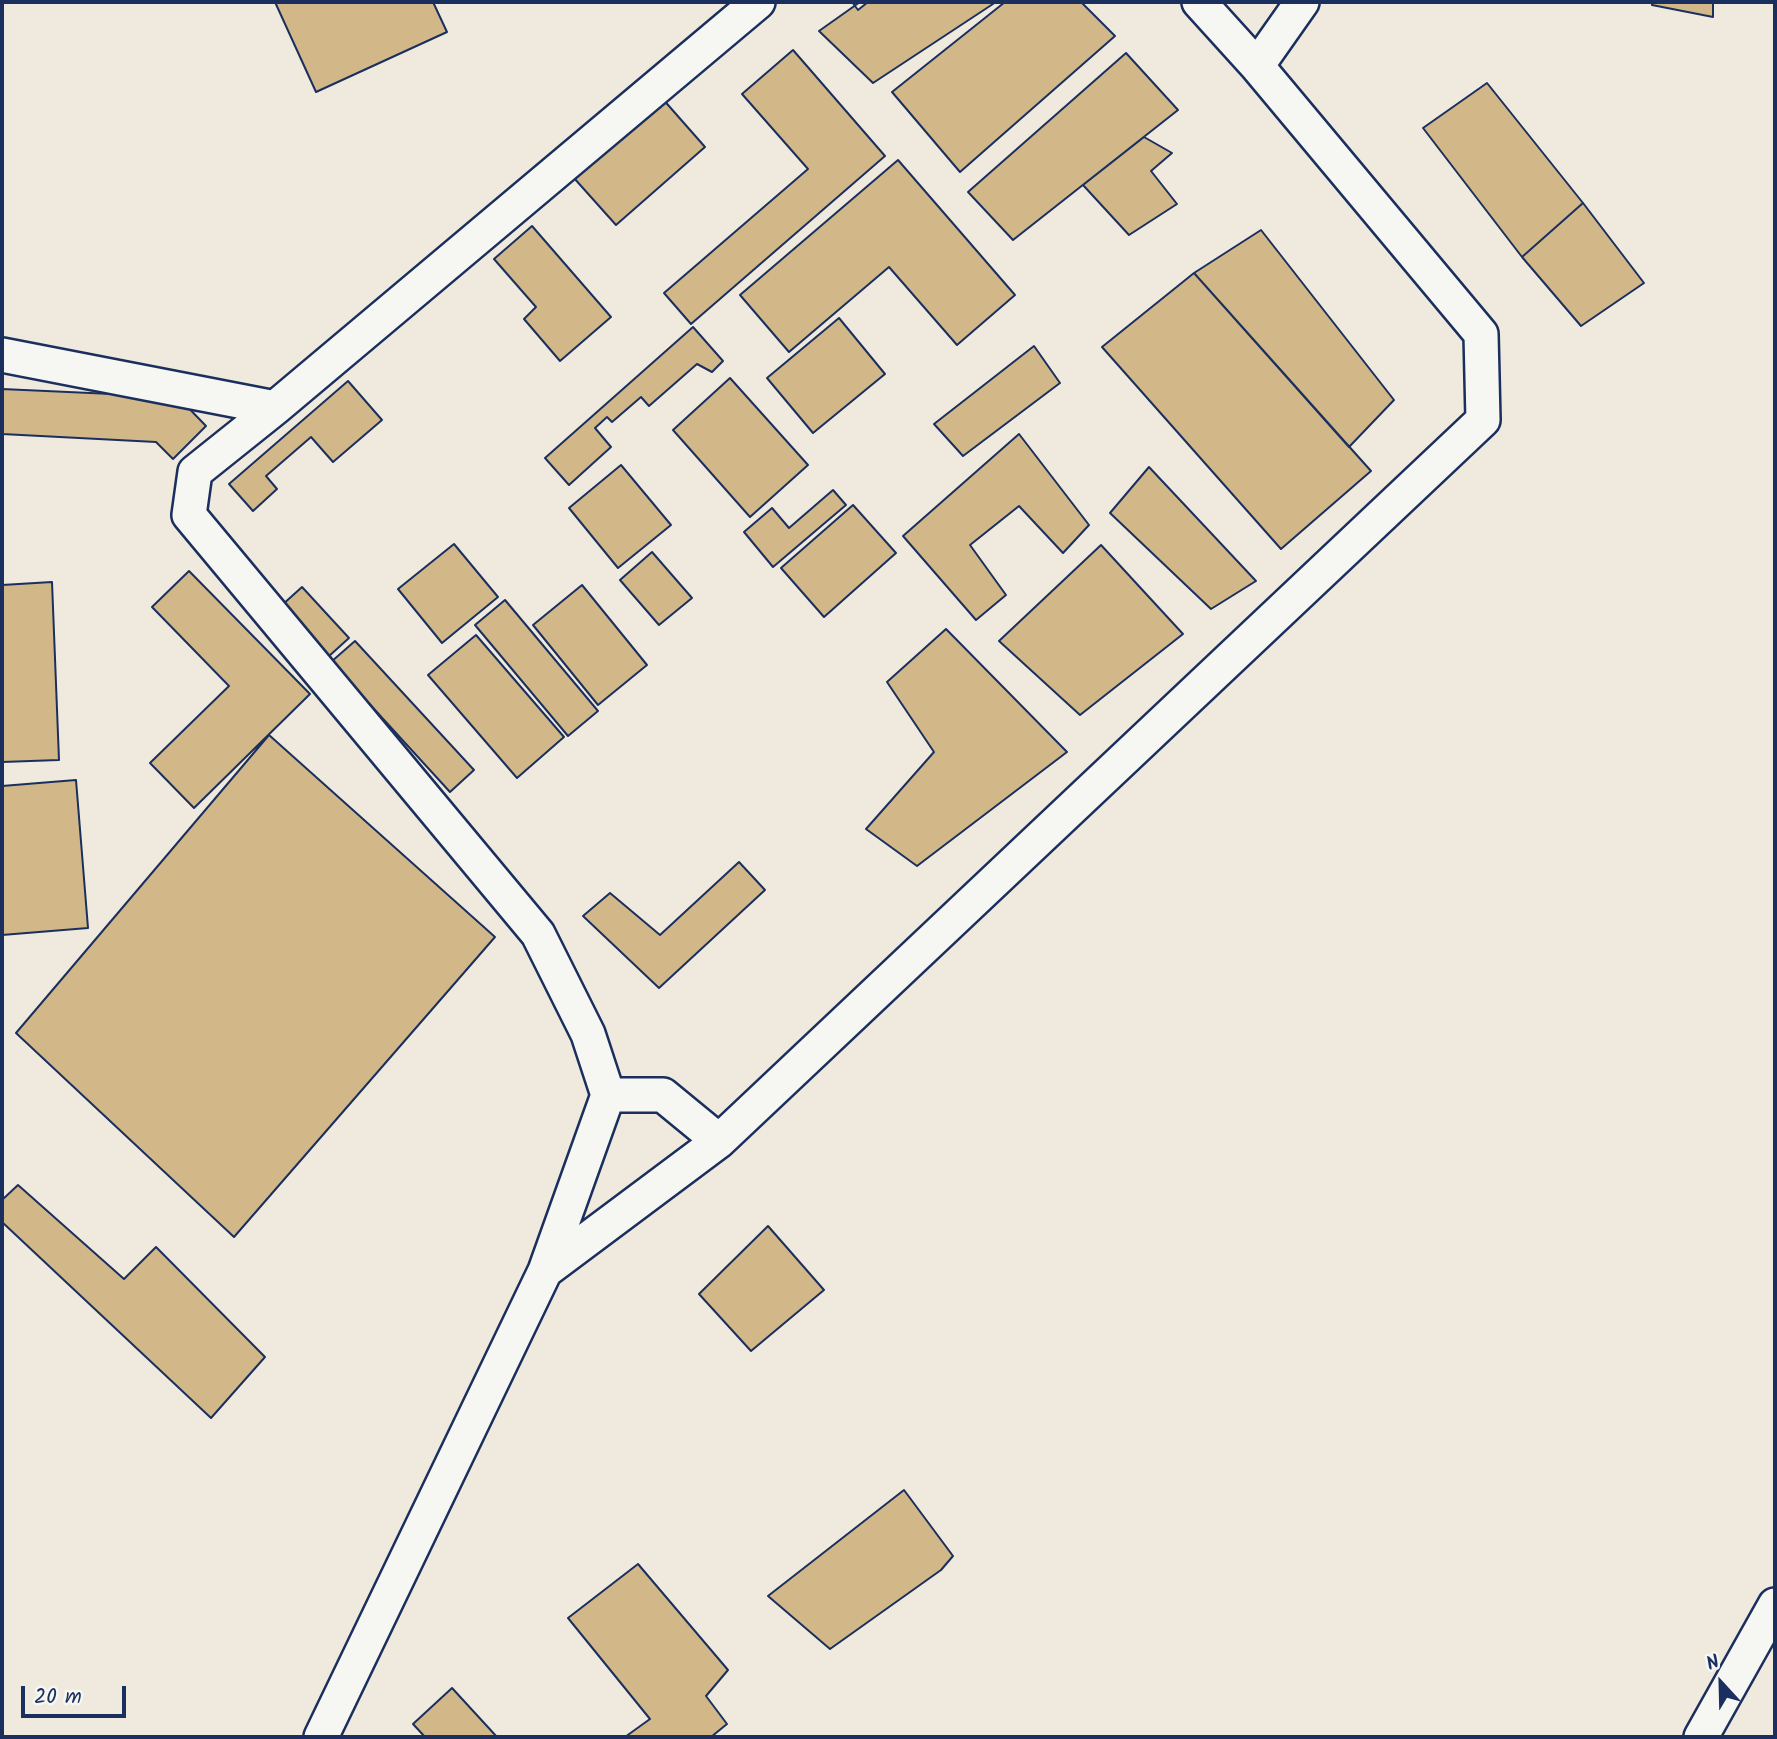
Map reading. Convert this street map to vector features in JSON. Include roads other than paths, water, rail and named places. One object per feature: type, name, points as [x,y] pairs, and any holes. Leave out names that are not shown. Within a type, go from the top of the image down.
[{"type":"street","points":[[321,1737],[545,1271],[608,1095],[588,1034],[538,934],[189,516],[195,472],[275,408],[758,2]]},
{"type":"street","points":[[545,1271],[719,1141],[1483,420],[1481,334],[1258,66],[1199,2]]},
{"type":"street","points":[[1258,66],[1302,2]]},
{"type":"street","points":[[2,355],[275,408]]},
{"type":"street","points":[[608,1095],[663,1095],[719,1141]]},
{"type":"street","points":[[1701,1737],[1775,1605]]}]
